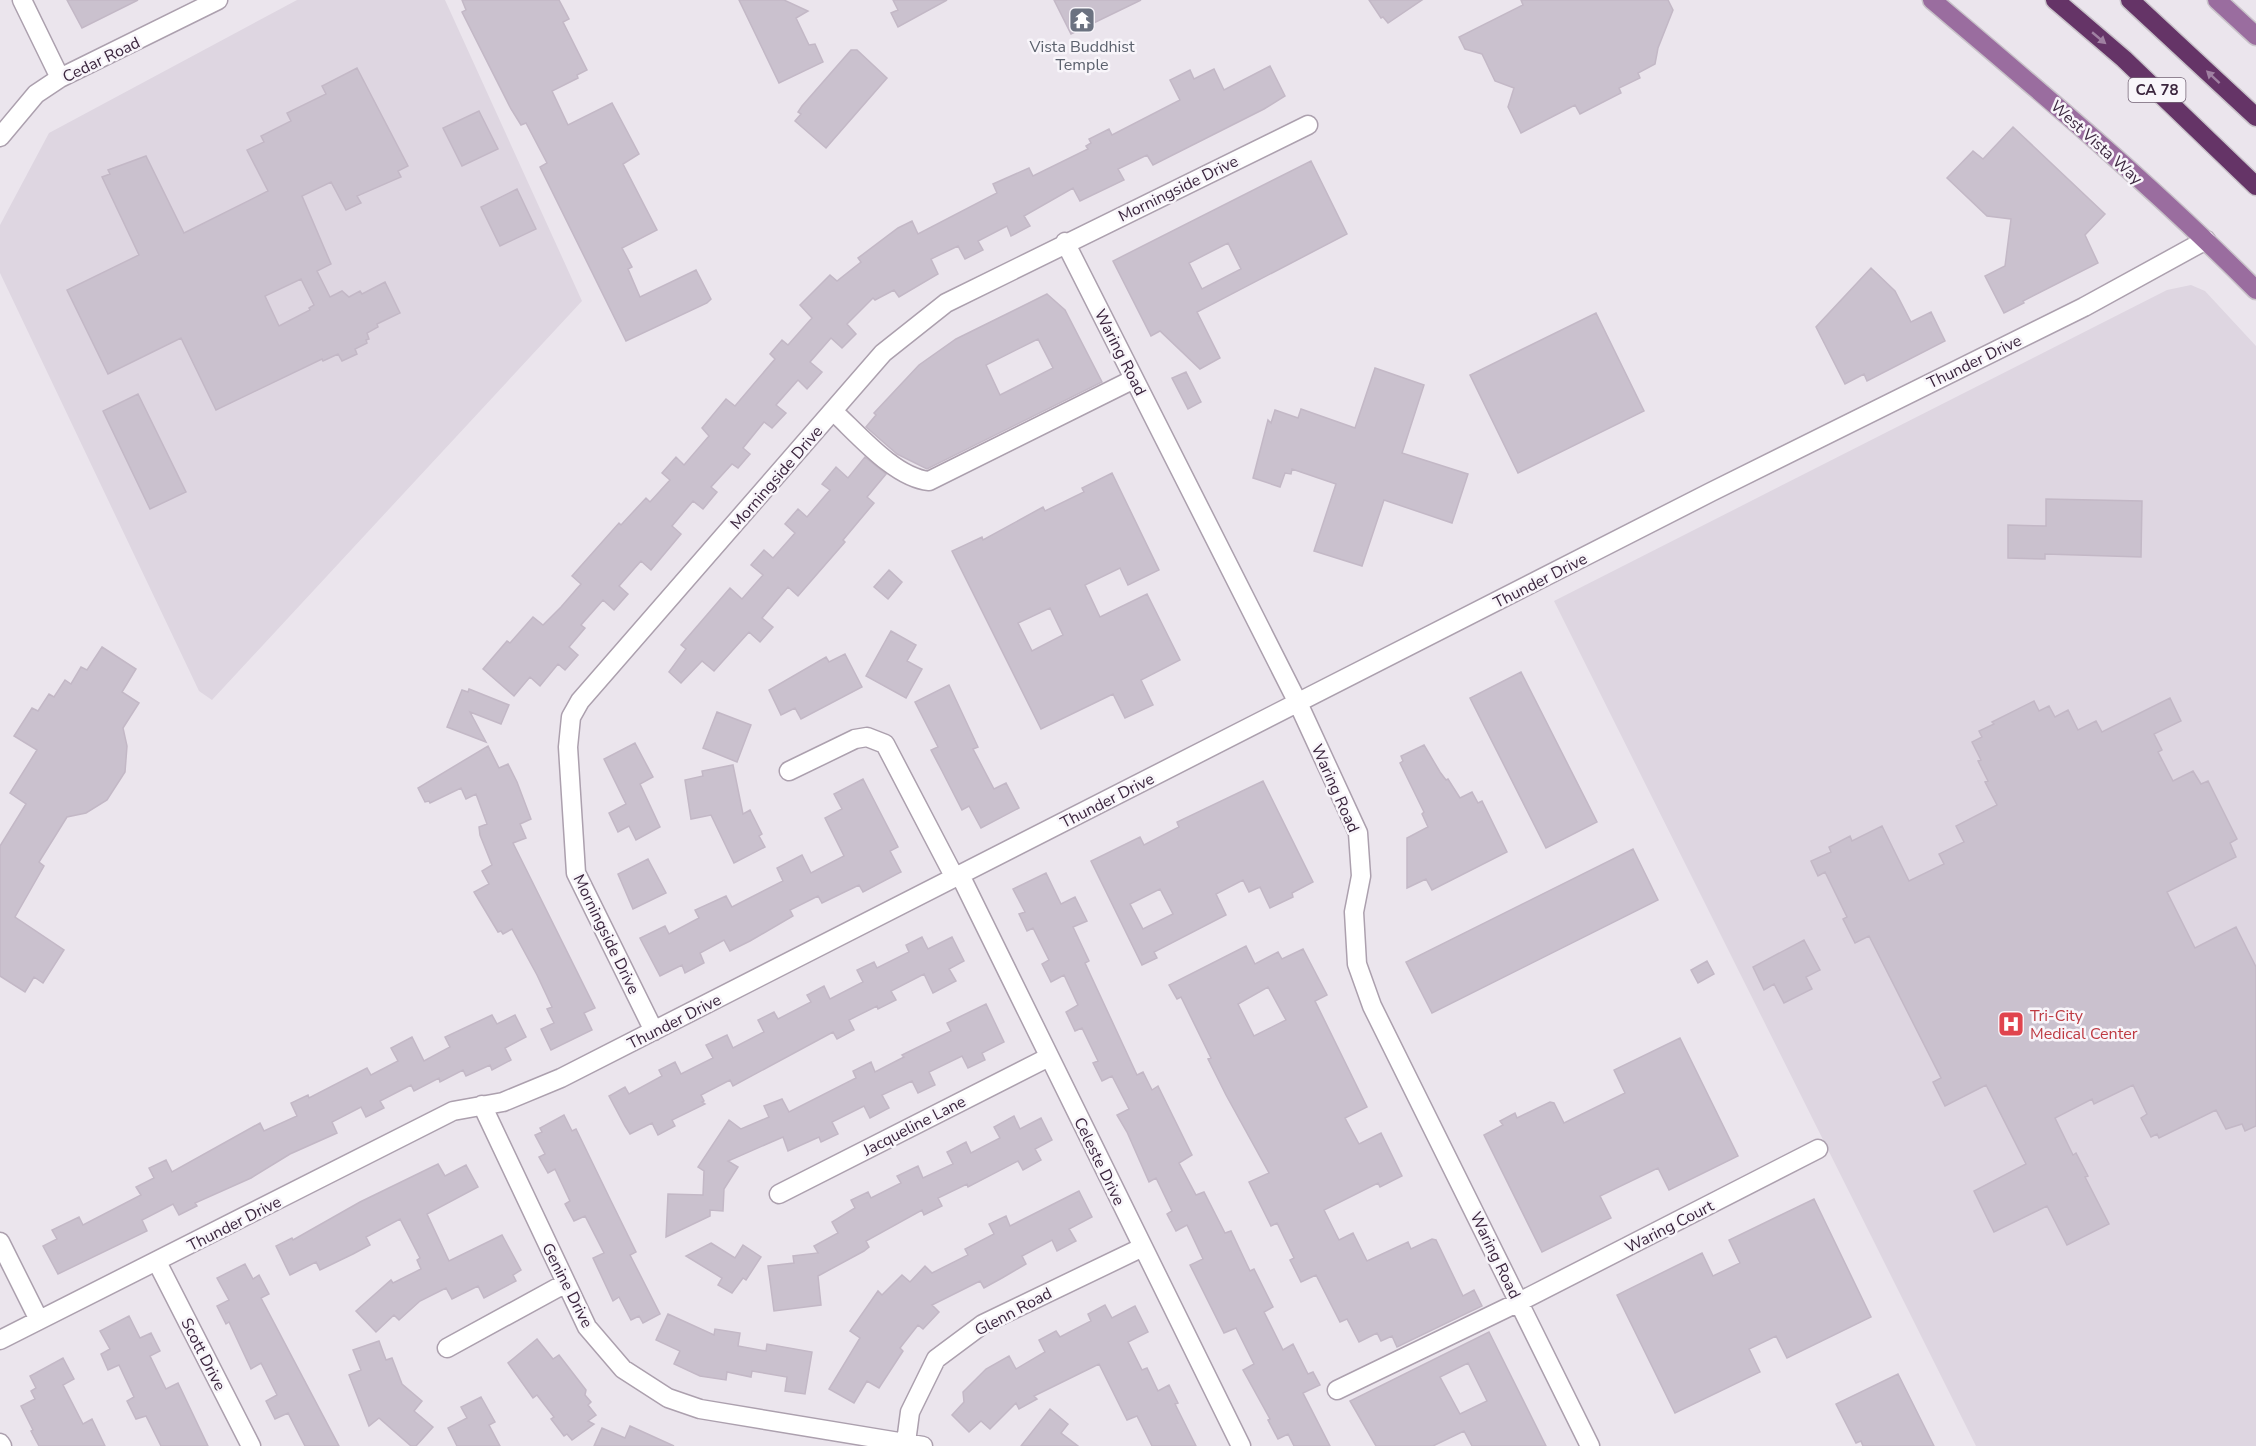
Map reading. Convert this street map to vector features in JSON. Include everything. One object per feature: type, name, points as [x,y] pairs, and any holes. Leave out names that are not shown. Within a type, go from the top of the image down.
[{"type":"highway","name":"CA 78","points":[[2055,0],[2124,59],[2256,186]]},
{"type":"highway","name":"CA 78","points":[[2130,0],[2256,117]]},
{"type":"main road","name":"West Vista Way","points":[[1932,0],[2063,111],[2206,240],[2256,290]]},
{"type":"main road","points":[[2217,0],[2256,36]]},
{"type":"street","points":[[22,0],[60,78]]},
{"type":"street","name":"Cedar Road","points":[[0,137],[36,94],[60,78],[218,0]]},
{"type":"street","name":"Morningside Drive","points":[[654,1031],[576,873],[568,747],[571,717],[580,701],[883,352],[946,303],[1065,242],[1308,125]]},
{"type":"street","name":"Thunder Drive","points":[[0,1340],[453,1112],[503,1102],[561,1078],[2084,307],[2206,240]]},
{"type":"street","name":"Waring Road","points":[[1065,242],[1298,703],[1358,833],[1361,876],[1354,912],[1357,964],[1372,1006],[1590,1446]]},
{"type":"street","points":[[833,411],[898,469],[915,480],[929,481],[1134,380]]},
{"type":"street","name":"Celeste Drive","points":[[789,771],[855,739],[867,738],[885,744],[957,877],[1049,1057],[1241,1446]]},
{"type":"street","name":"Jacqueline Lane","points":[[779,1194],[1049,1057]]},
{"type":"street","name":"Genine Drive","points":[[482,1105],[587,1327],[623,1369],[668,1398],[700,1409],[915,1444]]},
{"type":"street","name":"Waring Court","points":[[1337,1389],[1519,1302],[1818,1149]]},
{"type":"street","points":[[0,1242],[39,1320]]},
{"type":"street","name":"Glenn Road","points":[[915,1444],[910,1412],[936,1359],[983,1324],[1143,1247]]},
{"type":"street","name":"Scott Drive","points":[[157,1262],[251,1446]]},
{"type":"street","points":[[447,1348],[566,1283]]},
{"type":"shaded area","points":[[297,0],[445,0],[582,301],[212,700],[199,691],[0,273],[0,225],[49,133]]},
{"type":"shaded area","name":"Tri-City Medical Center","points":[[2191,285],[2205,291],[2256,346],[2256,1446],[1976,1446],[1554,601],[2167,290]]},
{"type":"building","points":[[67,0],[138,0],[82,28]]},
{"type":"building","points":[[462,0],[559,0],[569,19],[563,22],[587,70],[577,75],[578,78],[552,91],[568,125],[612,103],[639,154],[623,164],[657,230],[622,248],[632,267],[628,269],[640,297],[696,270],[711,299],[707,303],[626,341],[540,167],[547,163],[526,123],[521,125],[511,109],[462,12],[466,10]]},
{"type":"building","points":[[739,0],[784,0],[808,11],[796,18],[809,45],[815,44],[823,62],[779,83]]},
{"type":"building","points":[[893,0],[947,0],[898,27],[891,13],[898,10]]},
{"type":"building","name":"Vista Buddhist Temple","points":[[1054,0],[1141,0],[1071,34]]},
{"type":"building","points":[[1369,0],[1422,0],[1388,23],[1383,17],[1381,18]]},
{"type":"building","points":[[1521,0],[1668,0],[1673,10],[1658,48],[1655,64],[1638,73],[1640,78],[1619,88],[1621,93],[1580,114],[1575,105],[1521,133],[1508,107],[1514,88],[1495,81],[1482,54],[1465,49],[1459,37],[1523,5]]},
{"type":"building","points":[[851,50],[857,50],[887,78],[826,148],[795,121],[801,114],[798,112],[802,106]]},
{"type":"building","points":[[1270,66],[1285,96],[1264,109],[1153,165],[1147,155],[1118,169],[1124,180],[1080,201],[1073,188],[1024,216],[1030,226],[1011,236],[1007,226],[978,241],[983,250],[965,259],[958,246],[931,259],[938,274],[899,297],[894,290],[875,300],[873,298],[847,324],[856,334],[842,348],[831,338],[810,362],[822,372],[807,389],[798,380],[776,405],[786,413],[772,428],[764,422],[743,448],[750,454],[738,468],[732,464],[711,487],[717,492],[703,509],[693,501],[672,526],[681,534],[651,570],[641,561],[619,586],[628,594],[614,610],[603,600],[581,625],[585,628],[569,647],[578,655],[565,670],[558,664],[540,686],[530,677],[514,696],[483,669],[507,641],[510,643],[533,617],[543,625],[561,607],[581,584],[572,576],[619,523],[621,525],[646,498],[650,502],[670,480],[662,473],[676,457],[684,465],[709,436],[702,428],[726,399],[735,406],[775,359],[770,354],[782,340],[788,345],[812,318],[800,305],[830,275],[837,281],[861,262],[858,258],[898,228],[912,221],[918,234],[997,193],[993,184],[1029,168],[1033,176],[1088,149],[1086,146],[1091,143],[1089,139],[1109,129],[1112,135],[1180,100],[1170,80],[1190,70],[1194,79],[1214,69],[1224,90]]},
{"type":"building","points":[[357,68],[408,166],[398,171],[401,177],[357,196],[361,203],[346,210],[331,182],[302,196],[331,264],[317,271],[330,297],[342,291],[349,297],[360,291],[362,294],[385,282],[400,313],[377,324],[378,327],[367,333],[369,339],[366,340],[367,343],[355,349],[357,354],[342,361],[338,354],[323,361],[322,359],[216,410],[181,338],[108,374],[67,290],[139,255],[102,177],[110,174],[108,170],[146,156],[184,233],[268,191],[247,150],[264,142],[261,136],[291,121],[287,113],[326,94],[322,86]],"holes":[[[301,279],[314,305],[309,308],[310,310],[279,326],[265,296]]]},
{"type":"building","points":[[479,111],[498,149],[462,166],[443,128]]},
{"type":"building","points":[[2013,127],[2105,214],[2085,235],[2098,263],[2004,313],[1985,276],[2005,266],[2011,219],[1987,216],[1947,178],[1973,151],[1983,159]]},
{"type":"building","points":[[1311,161],[1347,234],[1197,312],[1220,358],[1200,369],[1160,331],[1151,336],[1113,261]],"holes":[[[1228,243],[1241,269],[1202,289],[1189,263]]]},
{"type":"building","points":[[517,189],[536,229],[500,246],[481,207]]},
{"type":"building","points":[[1871,268],[1895,291],[1911,322],[1931,312],[1945,341],[1867,381],[1864,374],[1845,384],[1816,327]]},
{"type":"building","points":[[1047,294],[1065,310],[1102,382],[927,469],[897,454],[866,427],[876,415],[874,413],[919,365],[956,339]],"holes":[[[1038,339],[1053,368],[1000,395],[986,365]]]},
{"type":"building","points":[[1596,313],[1644,411],[1518,473],[1470,375]]},
{"type":"building","points":[[1375,368],[1424,385],[1402,453],[1468,474],[1452,523],[1384,500],[1362,566],[1314,551],[1336,484],[1292,469],[1291,474],[1285,473],[1280,487],[1253,478],[1268,420],[1271,423],[1275,410],[1298,418],[1301,409],[1355,428]]},
{"type":"building","points":[[1186,372],[1201,402],[1188,409],[1172,378]]},
{"type":"building","points":[[138,394],[186,492],[150,509],[103,411]]},
{"type":"building","points":[[865,457],[886,474],[867,497],[874,503],[843,540],[845,542],[798,596],[788,587],[762,618],[773,627],[760,642],[749,632],[714,671],[702,661],[681,683],[669,672],[686,649],[681,645],[730,588],[742,599],[763,575],[751,565],[764,550],[773,558],[795,533],[785,524],[798,509],[807,517],[830,490],[822,484],[836,467],[848,478]]},
{"type":"building","points":[[1112,473],[1159,570],[1128,585],[1120,568],[1085,585],[1100,617],[1147,594],[1180,660],[1141,680],[1153,705],[1125,718],[1113,694],[1041,729],[952,551],[982,537],[983,540],[1043,507],[1045,511],[1084,492],[1082,488]],"holes":[[[1050,608],[1063,635],[1032,651],[1018,623]]]},
{"type":"building","points":[[2046,499],[2142,501],[2141,557],[2045,554],[2045,559],[2008,558],[2008,525],[2046,526]]},
{"type":"building","points":[[889,570],[902,582],[888,599],[874,587]]},
{"type":"building","points":[[891,631],[916,645],[907,661],[922,669],[906,698],[866,676]]},
{"type":"building","points":[[102,647],[136,669],[122,692],[139,703],[123,728],[127,746],[125,772],[107,800],[86,813],[67,817],[39,862],[44,866],[15,917],[64,950],[43,983],[34,977],[25,992],[0,976],[0,846],[26,804],[10,793],[37,750],[14,736],[32,708],[38,711],[49,694],[54,697],[65,680],[71,684],[81,667],[87,670]]},
{"type":"building","points":[[845,654],[862,687],[801,719],[795,708],[781,715],[769,690],[826,657],[829,662]]},
{"type":"building","points":[[1521,672],[1597,822],[1546,848],[1470,698]]},
{"type":"building","points":[[949,685],[978,747],[973,749],[994,789],[1006,783],[1019,808],[981,828],[969,806],[962,810],[931,750],[938,747],[915,702]]},
{"type":"building","points":[[469,689],[509,705],[501,724],[470,712],[486,742],[447,727],[462,690],[468,692]]},
{"type":"building","points":[[2170,698],[2181,721],[2154,734],[2162,750],[2158,752],[2173,781],[2193,771],[2201,784],[2208,781],[2237,839],[2230,843],[2236,857],[2167,892],[2195,948],[2236,927],[2256,967],[2256,1126],[2245,1131],[2242,1124],[2226,1129],[2216,1110],[2159,1138],[2157,1134],[2151,1137],[2141,1118],[2147,1114],[2133,1085],[2094,1104],[2092,1099],[2055,1118],[2073,1155],[2076,1153],[2088,1176],[2085,1177],[2109,1224],[2067,1245],[2047,1206],[1994,1232],[1974,1191],[2026,1164],[1986,1085],[1945,1106],[1933,1082],[1941,1078],[1869,936],[1855,943],[1843,919],[1847,917],[1825,872],[1818,876],[1811,861],[1831,852],[1829,847],[1850,836],[1852,841],[1882,826],[1909,881],[1944,864],[1939,854],[1964,842],[1956,826],[1997,805],[1985,782],[1988,781],[1972,742],[1982,737],[1979,731],[2034,701],[2039,711],[2049,706],[2055,717],[2068,710],[2078,730],[2096,721],[2102,732]]},
{"type":"building","points":[[717,712],[751,725],[737,762],[703,748]]},
{"type":"building","points":[[635,743],[653,777],[640,784],[660,827],[636,840],[629,826],[618,832],[609,813],[626,804],[604,759]]},
{"type":"building","points":[[1424,745],[1440,772],[1446,780],[1448,779],[1460,798],[1472,792],[1478,803],[1482,801],[1507,852],[1432,890],[1426,879],[1407,888],[1407,838],[1428,827],[1422,814],[1424,812],[1400,763],[1403,761],[1401,756]]},
{"type":"building","points":[[488,746],[499,768],[508,764],[531,819],[520,824],[526,838],[513,843],[595,1008],[584,1013],[592,1030],[551,1050],[541,1029],[554,1023],[547,1009],[552,1007],[537,975],[512,929],[503,934],[501,931],[498,932],[474,892],[489,884],[482,871],[492,865],[480,835],[479,827],[487,824],[476,794],[466,799],[461,788],[430,803],[425,802],[418,788]]},
{"type":"building","points":[[733,765],[743,814],[750,810],[762,834],[759,836],[765,847],[734,863],[711,815],[691,819],[685,780],[703,776],[702,771]]},
{"type":"building","points":[[863,779],[898,847],[890,851],[901,872],[863,892],[859,885],[822,903],[818,896],[790,910],[793,916],[750,941],[730,951],[724,940],[700,953],[704,963],[685,973],[682,965],[660,976],[640,938],[665,926],[669,934],[699,918],[695,910],[726,896],[732,907],[783,881],[777,868],[802,855],[811,873],[844,856],[825,818],[842,809],[834,794]]},
{"type":"building","points":[[1263,781],[1313,882],[1292,893],[1293,897],[1270,908],[1260,887],[1249,892],[1243,880],[1216,894],[1226,915],[1154,952],[1157,958],[1142,965],[1091,861],[1140,837],[1144,845],[1179,827],[1177,822]],"holes":[[[1160,889],[1173,914],[1143,929],[1130,904]]]},
{"type":"building","points":[[1633,849],[1658,900],[1432,1013],[1406,962]]},
{"type":"building","points":[[648,859],[666,893],[633,909],[618,874]]},
{"type":"building","points":[[1046,873],[1061,904],[1075,897],[1087,921],[1073,927],[1089,961],[1085,963],[1137,1075],[1143,1072],[1152,1090],[1158,1086],[1192,1155],[1179,1163],[1196,1195],[1204,1192],[1225,1233],[1231,1231],[1250,1271],[1254,1269],[1273,1307],[1264,1312],[1283,1350],[1293,1344],[1308,1374],[1313,1372],[1320,1385],[1303,1393],[1330,1446],[1294,1446],[1288,1434],[1278,1439],[1268,1420],[1270,1419],[1243,1370],[1254,1364],[1236,1328],[1224,1333],[1190,1265],[1203,1259],[1187,1225],[1176,1231],[1167,1214],[1172,1211],[1156,1178],[1149,1182],[1117,1115],[1129,1109],[1112,1076],[1102,1081],[1093,1063],[1098,1061],[1082,1028],[1075,1031],[1066,1012],[1078,1005],[1064,975],[1051,982],[1042,964],[1049,960],[1033,928],[1027,931],[1019,914],[1025,912],[1013,889]]},
{"type":"building","points":[[922,937],[928,949],[952,937],[964,961],[949,969],[956,981],[933,993],[924,974],[891,991],[896,1000],[878,1009],[877,1006],[849,1020],[854,1030],[837,1039],[833,1032],[733,1086],[730,1080],[701,1095],[704,1101],[702,1102],[705,1104],[672,1120],[675,1126],[658,1135],[652,1123],[630,1134],[609,1096],[625,1087],[629,1094],[662,1076],[659,1070],[675,1062],[681,1074],[713,1058],[706,1045],[727,1035],[733,1048],[764,1032],[758,1020],[774,1012],[778,1019],[811,1002],[807,995],[824,986],[830,999],[863,982],[857,970],[874,962],[877,968],[909,952],[906,945]]},
{"type":"building","points":[[1804,940],[1820,970],[1806,977],[1812,989],[1784,1003],[1774,984],[1764,990],[1753,967]]},
{"type":"building","points":[[1246,946],[1255,964],[1278,952],[1282,959],[1303,949],[1327,995],[1315,1001],[1367,1107],[1345,1118],[1359,1144],[1381,1133],[1402,1176],[1380,1187],[1378,1183],[1324,1210],[1339,1240],[1353,1233],[1367,1261],[1408,1242],[1411,1249],[1432,1239],[1436,1240],[1463,1296],[1474,1290],[1482,1306],[1397,1347],[1392,1336],[1381,1341],[1377,1333],[1359,1342],[1347,1319],[1340,1322],[1316,1275],[1301,1282],[1290,1260],[1294,1258],[1277,1223],[1271,1226],[1249,1182],[1269,1173],[1208,1059],[1211,1058],[1181,997],[1177,999],[1169,985]],"holes":[[[1268,987],[1286,1020],[1254,1036],[1238,1004]]]},
{"type":"building","points":[[1707,961],[1714,974],[1698,983],[1691,970]]},
{"type":"building","points":[[986,1004],[1004,1042],[982,1053],[985,1060],[968,1068],[962,1056],[929,1072],[935,1085],[918,1093],[912,1081],[882,1095],[889,1108],[870,1118],[864,1106],[832,1122],[838,1134],[821,1142],[819,1137],[788,1151],[783,1137],[728,1161],[738,1167],[724,1189],[723,1211],[710,1210],[710,1216],[666,1237],[668,1194],[703,1195],[704,1171],[698,1167],[729,1120],[741,1129],[769,1117],[764,1106],[782,1099],[789,1112],[856,1078],[853,1071],[871,1062],[875,1072],[904,1057],[902,1055],[951,1031],[947,1023]]},
{"type":"building","points":[[492,1015],[497,1024],[515,1015],[526,1037],[505,1048],[511,1060],[492,1070],[490,1065],[466,1076],[463,1070],[440,1082],[439,1078],[414,1091],[411,1085],[380,1101],[384,1108],[366,1117],[361,1107],[332,1122],[337,1133],[290,1154],[251,1178],[195,1203],[197,1206],[179,1215],[173,1204],[142,1220],[147,1231],[58,1274],[43,1246],[57,1239],[52,1230],[79,1217],[83,1225],[141,1195],[136,1187],[154,1178],[149,1168],[166,1160],[172,1172],[260,1123],[264,1131],[297,1116],[291,1103],[308,1095],[309,1098],[367,1068],[371,1075],[398,1061],[391,1048],[412,1037],[424,1061],[450,1047],[445,1037]]},
{"type":"building","points":[[1680,1038],[1738,1156],[1669,1190],[1658,1168],[1600,1196],[1611,1218],[1542,1252],[1484,1135],[1503,1125],[1500,1121],[1515,1113],[1517,1118],[1550,1102],[1554,1103],[1564,1123],[1625,1093],[1614,1070]]},
{"type":"building","points":[[564,1115],[572,1131],[576,1129],[636,1252],[630,1255],[660,1314],[643,1323],[639,1316],[631,1320],[619,1297],[613,1301],[593,1258],[604,1253],[585,1216],[574,1221],[565,1204],[570,1201],[555,1169],[548,1173],[539,1157],[545,1154],[535,1135],[542,1132],[540,1128]]},
{"type":"building","points":[[1014,1116],[1020,1129],[1041,1118],[1052,1140],[1035,1149],[1041,1160],[1023,1170],[1018,1161],[968,1187],[967,1184],[938,1198],[942,1206],[924,1215],[922,1210],[866,1241],[869,1247],[864,1251],[818,1276],[821,1305],[774,1311],[768,1266],[794,1263],[793,1256],[818,1253],[814,1246],[838,1233],[832,1222],[855,1208],[851,1200],[868,1192],[871,1198],[901,1183],[897,1176],[918,1166],[923,1178],[953,1164],[947,1152],[966,1142],[971,1153],[1000,1138],[994,1127]]},
{"type":"building","points":[[438,1164],[445,1176],[466,1165],[478,1187],[427,1214],[449,1261],[502,1235],[521,1270],[513,1275],[516,1281],[484,1298],[478,1286],[452,1299],[446,1288],[420,1301],[399,1320],[394,1315],[376,1332],[356,1311],[391,1280],[393,1283],[421,1269],[417,1260],[420,1258],[400,1219],[366,1237],[370,1245],[353,1254],[320,1270],[316,1262],[290,1275],[276,1246],[292,1238],[293,1240],[360,1202]]},
{"type":"building","points":[[1079,1191],[1092,1217],[1069,1229],[1076,1241],[1057,1251],[1052,1240],[1022,1256],[1026,1264],[984,1288],[980,1281],[932,1305],[939,1312],[923,1329],[918,1325],[900,1348],[903,1351],[879,1388],[867,1381],[854,1403],[829,1389],[860,1338],[850,1331],[878,1291],[882,1295],[902,1275],[910,1282],[925,1266],[932,1273],[968,1255],[965,1249],[994,1234],[989,1224],[1006,1216],[1010,1226]]},
{"type":"building","points":[[1814,1199],[1871,1317],[1787,1358],[1776,1336],[1749,1349],[1760,1372],[1675,1413],[1617,1295],[1702,1253],[1713,1276],[1740,1263],[1729,1240]]},
{"type":"building","points":[[711,1243],[735,1258],[743,1245],[761,1257],[746,1280],[743,1278],[732,1293],[718,1285],[722,1278],[686,1256]]},
{"type":"building","points":[[245,1264],[253,1279],[259,1275],[269,1294],[261,1298],[339,1446],[305,1446],[288,1413],[275,1419],[266,1401],[277,1395],[261,1363],[251,1369],[229,1322],[226,1324],[217,1306],[229,1300],[217,1278]]},
{"type":"building","points":[[1105,1305],[1112,1318],[1135,1306],[1148,1332],[1128,1342],[1142,1370],[1147,1368],[1158,1391],[1169,1385],[1178,1403],[1175,1404],[1196,1446],[1152,1446],[1137,1416],[1127,1420],[1099,1364],[1034,1396],[1037,1399],[1019,1409],[1016,1403],[990,1429],[981,1421],[969,1432],[952,1415],[964,1402],[963,1392],[986,1369],[1009,1356],[1016,1369],[1045,1352],[1039,1340],[1056,1331],[1060,1337],[1091,1321],[1088,1314]]},
{"type":"building","points":[[668,1314],[714,1335],[715,1329],[740,1333],[738,1346],[766,1351],[767,1344],[812,1352],[805,1394],[785,1391],[787,1377],[752,1371],[751,1377],[727,1372],[726,1380],[700,1376],[674,1364],[680,1351],[656,1340]]},
{"type":"building","points":[[129,1316],[140,1338],[151,1333],[160,1351],[150,1356],[166,1389],[178,1383],[208,1446],[161,1446],[146,1416],[136,1419],[127,1401],[134,1397],[119,1365],[108,1370],[101,1354],[110,1349],[100,1331]]},
{"type":"building","points":[[1489,1332],[1546,1446],[1472,1446],[1464,1431],[1433,1446],[1376,1446],[1350,1401]],"holes":[[[1468,1363],[1487,1401],[1460,1414],[1440,1377]]]},
{"type":"building","points":[[537,1339],[553,1359],[559,1355],[586,1390],[585,1395],[591,1402],[588,1405],[596,1415],[588,1421],[594,1424],[572,1440],[567,1434],[564,1436],[551,1419],[554,1417],[537,1395],[533,1398],[508,1363]]},
{"type":"building","points":[[379,1341],[386,1360],[392,1358],[402,1384],[422,1401],[414,1411],[433,1427],[416,1446],[411,1446],[379,1418],[369,1426],[349,1375],[361,1370],[353,1350]]},
{"type":"building","points":[[63,1358],[74,1379],[63,1385],[83,1424],[92,1419],[105,1446],[39,1446],[31,1431],[33,1430],[21,1406],[35,1399],[31,1391],[36,1388],[30,1376]]},
{"type":"building","points":[[1898,1374],[1934,1446],[1863,1446],[1861,1441],[1856,1443],[1836,1404]]},
{"type":"building","points":[[481,1397],[495,1422],[489,1425],[500,1446],[457,1446],[448,1428],[467,1418],[461,1407]]},
{"type":"building","points":[[1050,1409],[1068,1424],[1061,1433],[1078,1446],[1021,1446]]},
{"type":"building","points":[[630,1426],[674,1446],[594,1446],[602,1428],[625,1438]]},
{"type":"place","name":"Vista Buddhist Temple","points":[[1082,20]]},
{"type":"place","name":"Tri-City Medical Center","points":[[2011,1024]]}]
